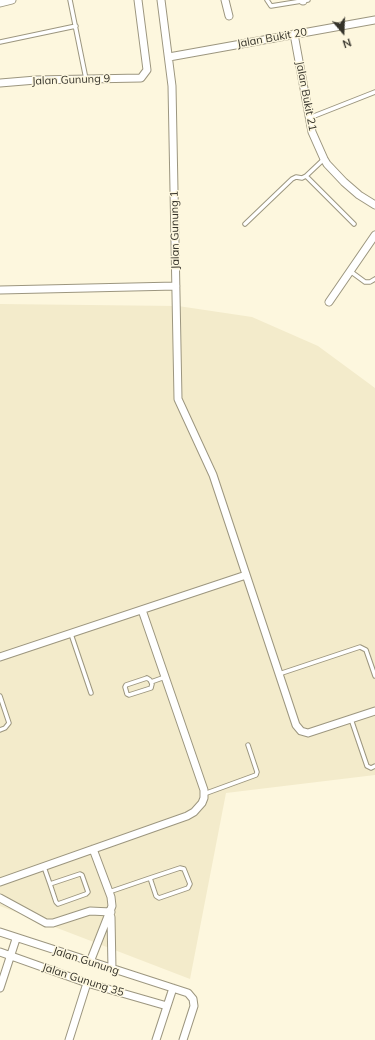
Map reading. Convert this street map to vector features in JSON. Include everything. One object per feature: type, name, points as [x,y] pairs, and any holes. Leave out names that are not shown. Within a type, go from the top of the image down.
[{"type":"street","points":[[0,3],[12,0]]},
{"type":"street","name":"Jalan Gunung 9","points":[[0,83],[86,78],[141,78],[145,75],[147,70],[138,0]]},
{"type":"street","name":"Jalan Gunung 1","points":[[161,0],[172,86],[178,399],[213,475],[296,725],[301,731],[308,733],[351,719]]},
{"type":"street","points":[[225,0],[229,16]]},
{"type":"street","name":"Jalan Bukit 20","points":[[169,57],[375,20]]},
{"type":"street","name":"Jalan Bukit 21","points":[[294,34],[312,132],[324,158],[327,164],[344,182],[375,206]]},
{"type":"street","points":[[329,302],[375,235]]},
{"type":"street","points":[[0,290],[176,286]]},
{"type":"street","points":[[0,657],[246,575]]},
{"type":"street","points":[[0,882],[187,816],[194,812],[202,803],[204,794],[142,610]]},
{"type":"street","points":[[351,719],[375,711]]},
{"type":"street","points":[[93,849],[112,901],[112,969]]},
{"type":"street","points":[[0,898],[46,923],[53,923],[90,911],[111,912]]},
{"type":"street","points":[[90,962],[111,912]]},
{"type":"street","name":"Jalan Gunung","points":[[0,932],[16,939],[188,993],[193,999],[194,1006],[183,1040]]},
{"type":"street","points":[[0,988],[16,939]]},
{"type":"street","name":"Jalan Gunung 35","points":[[0,952],[87,983],[167,1006]]},
{"type":"street","points":[[69,1040],[87,983]]},
{"type":"street","points":[[156,1040],[173,988]]},
{"type":"lane","points":[[70,0],[86,78]]},
{"type":"lane","points":[[266,0],[271,6],[305,0]]},
{"type":"lane","points":[[0,42],[76,26]]},
{"type":"lane","points":[[309,118],[375,92]]},
{"type":"lane","points":[[245,224],[292,179],[306,176],[324,158]]},
{"type":"lane","points":[[306,176],[354,224]]},
{"type":"lane","points":[[350,271],[365,282],[370,282],[375,279]]},
{"type":"lane","points":[[71,634],[91,692]]},
{"type":"lane","points":[[279,674],[360,647],[366,650],[375,676]]},
{"type":"lane","points":[[151,682],[165,677]]},
{"type":"lane","points":[[147,678],[150,678],[151,682],[152,685],[150,688],[129,695],[127,694],[125,687],[126,685],[147,678]]},
{"type":"lane","points":[[0,696],[9,723],[5,728],[0,730]]},
{"type":"lane","points":[[351,719],[367,766],[371,768],[375,766]]},
{"type":"lane","points":[[204,794],[256,775],[257,772],[248,744]]},
{"type":"lane","points":[[43,866],[56,902],[58,904],[88,892],[82,875],[80,874],[50,884]]},
{"type":"lane","points":[[109,892],[150,878],[182,868],[184,868],[190,884],[188,888],[159,898],[156,896],[150,878]]},
{"type":"shaded area","points":[[0,304],[178,306],[252,317],[318,346],[375,388],[375,775],[226,793],[190,979],[0,906]]}]
